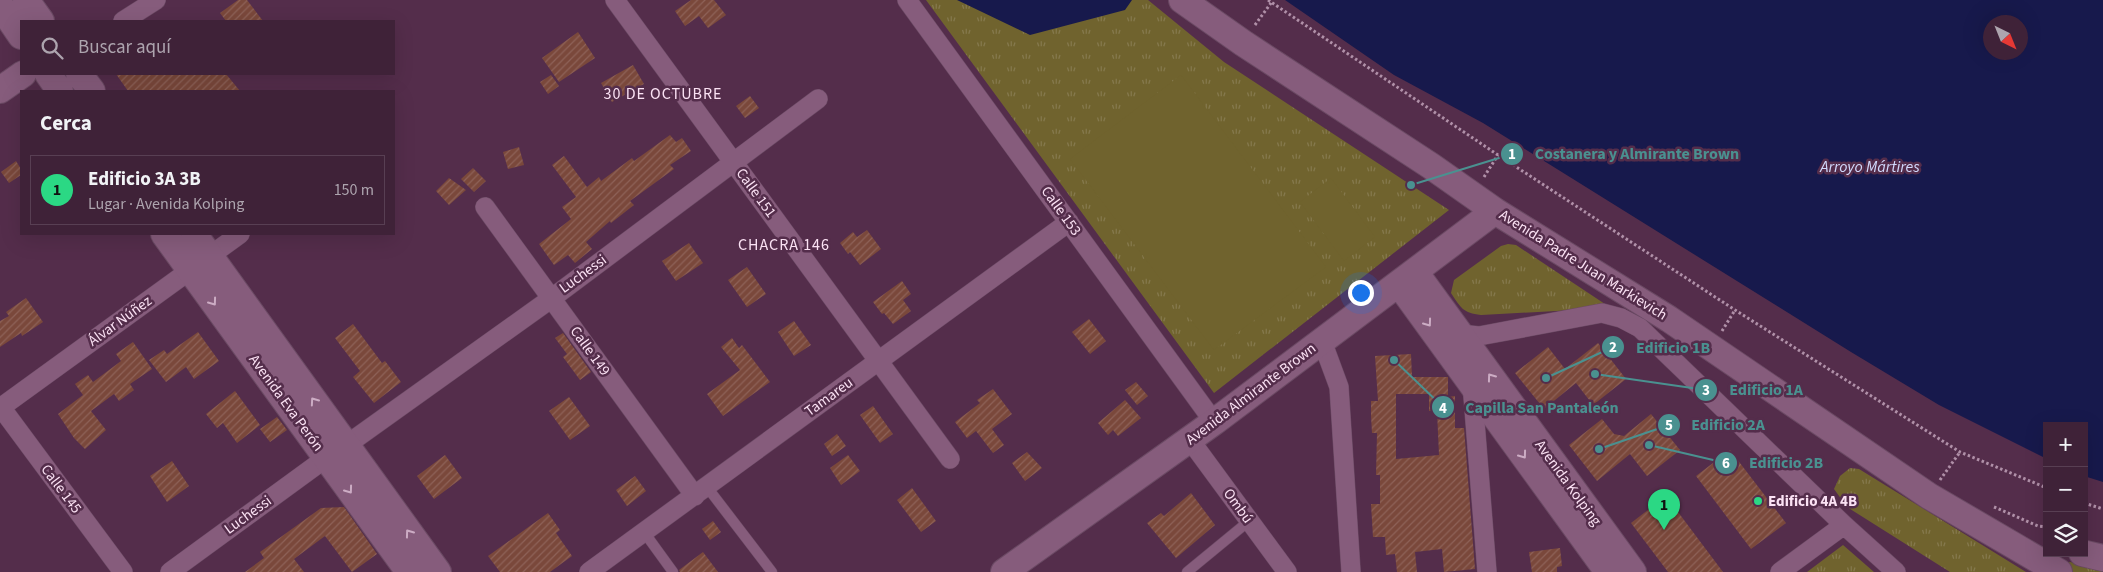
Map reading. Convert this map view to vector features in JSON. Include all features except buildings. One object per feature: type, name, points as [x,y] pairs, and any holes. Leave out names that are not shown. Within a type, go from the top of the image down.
[{"type":"main road","points":[[26,0],[40,20]]},
{"type":"main road","name":"Avenida Padre Juan Markievich","points":[[1182,0],[1243,43],[1431,166],[1495,211],[1670,319],[1930,496],[1986,527],[2059,572]]},
{"type":"main road","points":[[0,5],[20,35]]},
{"type":"main road","points":[[0,90],[22,75]]},
{"type":"main road","points":[[49,75],[59,90]]},
{"type":"main road","points":[[80,75],[91,90]]},
{"type":"main road","name":"Avenida Almirante Brown","points":[[1004,572],[1190,440],[1495,211]]},
{"type":"main road","name":"Avenida Eva Perón","points":[[165,235],[200,263],[336,452],[409,572]]},
{"type":"main road","name":"Avenida Eva Perón","points":[[194,235],[200,263]]},
{"type":"main road","name":"Avenida Kolping","points":[[1407,278],[1460,334],[1633,572]]},
{"type":"main road","name":"Avenida Kolping","points":[[1407,278],[1472,383],[1608,572]]},
{"type":"main road","name":"Avenida Eva Perón","points":[[336,452],[438,572]]},
{"type":"main road","name":"Avenida Padre Juan Markievich","points":[[1986,527],[2043,543]]},
{"type":"main road","points":[[2088,554],[2103,558]]},
{"type":"street","points":[[125,20],[156,0]]},
{"type":"street","name":"Calle 151","points":[[615,0],[950,459]]},
{"type":"street","name":"Calle 153","points":[[907,0],[1214,422]]},
{"type":"street","name":"Luchessi","points":[[170,572],[552,298],[818,99]]},
{"type":"street","name":"Calle 149","points":[[485,207],[552,298],[701,491]]},
{"type":"street","name":"Tamareu","points":[[589,572],[1069,222]]},
{"type":"street","name":"Álvar Núñez","points":[[0,408],[239,235]]},
{"type":"street","points":[[1460,334],[1479,336],[1602,314],[1621,318],[1640,328],[1844,525],[1896,572]]},
{"type":"street","points":[[1322,341],[1339,387],[1351,572]]},
{"type":"street","points":[[1472,383],[1487,572]]},
{"type":"street","name":"Calle 145","points":[[0,408],[123,572]]},
{"type":"street","name":"Ombú","points":[[1190,440],[1287,572]]},
{"type":"street","points":[[1780,572],[1844,525]]},
{"type":"lane","points":[[701,491],[772,572]]},
{"type":"lane","points":[[1187,572],[1249,521]]},
{"type":"lane","points":[[644,532],[673,572]]},
{"type":"path","points":[[1268,0],[1498,156],[1735,310],[1960,452],[2043,486]]},
{"type":"path","points":[[1250,32],[1271,3]]},
{"type":"path","points":[[1482,180],[1498,156]]},
{"type":"path","points":[[1720,335],[1735,310]]},
{"type":"path","points":[[1938,483],[1960,452]]},
{"type":"path","points":[[2088,504],[2103,509]]},
{"type":"green space","points":[[926,0],[1148,0],[1224,62],[1449,210],[1214,393]]},
{"type":"green space","points":[[1181,75],[1326,267],[1214,350],[1070,159]]},
{"type":"green space","points":[[1331,178],[1375,237],[1344,261],[1300,202]]},
{"type":"green space","points":[[1508,244],[1516,245],[1611,308],[1481,315],[1466,311],[1451,293],[1454,280],[1501,246]]},
{"type":"green space","points":[[1850,468],[1859,469],[2026,572],[1950,572],[1847,507],[1834,489],[1840,476]]},
{"type":"green space","points":[[1843,545],[1874,572],[1807,572]]},
{"type":"green space","points":[[2070,562],[2103,569],[2103,572],[2070,572],[2062,564]]},
{"type":"water","points":[[957,0],[1132,0],[1125,10],[1030,35]]},
{"type":"water","name":"Arroyo Mártires","points":[[1285,0],[2103,0],[2103,482],[2088,477],[2088,422],[2043,422],[2043,457],[1939,405],[1483,123],[1394,75]]},
{"type":"place","name":"Costanera y Almirante Brown","points":[[1411,185]]},
{"type":"place","name":"Capilla San Pantaleón","points":[[1394,360]]},
{"type":"place","name":"Edificio 1A","points":[[1595,374]]},
{"type":"place","name":"Edificio 1B","points":[[1546,378]]},
{"type":"place","name":"Edificio 2B","points":[[1649,445]]},
{"type":"place","name":"Edificio 2A","points":[[1599,449]]},
{"type":"place","name":"Edificio 4A 4B","points":[[1758,501]]},
{"type":"place","name":"Edificio 3A 3B","points":[[1664,530]]},
{"type":"district","name":"30 DE OCTUBRE","points":[[663,94]]},
{"type":"district","name":"CHACRA 146","points":[[784,245]]}]
